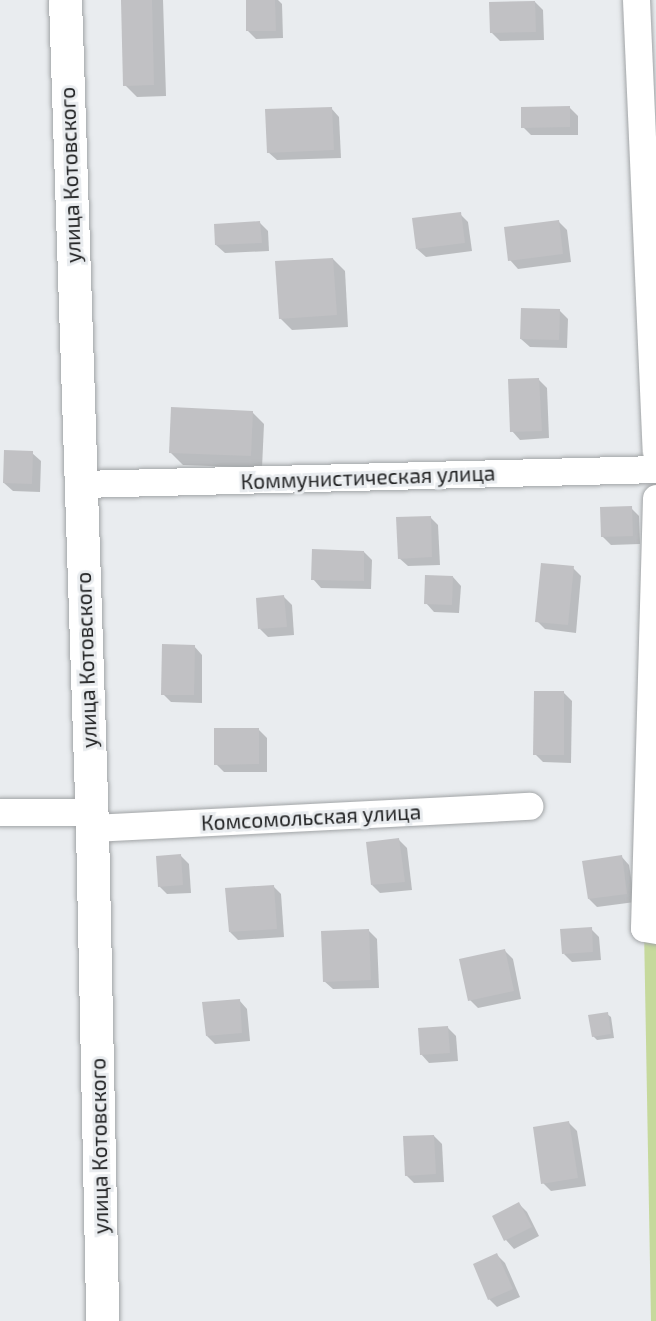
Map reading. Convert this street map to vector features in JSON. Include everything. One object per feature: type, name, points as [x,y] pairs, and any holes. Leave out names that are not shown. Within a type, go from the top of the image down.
[{"type":"main road","name":"улица Котовского","points":[[65,0],[92,820],[102,1321]]},
{"type":"street","points":[[636,0],[656,451]]},
{"type":"street","name":"Коммунистическая улица","points":[[81,484],[656,469]]},
{"type":"street","points":[[650,929],[656,498]]},
{"type":"street","name":"Комсомольская улица","points":[[0,812],[92,820],[529,806]]},
{"type":"green space","points":[[656,903],[656,1321],[651,1321],[644,928]]},
{"type":"building","points":[[121,0],[152,0],[154,85],[123,86]]},
{"type":"building","points":[[246,0],[275,0],[276,31],[246,31]]},
{"type":"building","points":[[535,1],[536,32],[490,33],[489,2]]},
{"type":"building","points":[[570,106],[570,127],[521,128],[521,107]]},
{"type":"building","points":[[332,107],[334,150],[267,153],[265,109]]},
{"type":"building","points":[[461,212],[465,243],[416,249],[412,218]]},
{"type":"building","points":[[559,220],[563,254],[508,261],[504,227]]},
{"type":"building","points":[[260,221],[262,243],[215,245],[214,224]]},
{"type":"building","points":[[333,258],[337,315],[279,319],[275,261]]},
{"type":"building","points":[[521,308],[560,309],[559,340],[520,339]]},
{"type":"building","points":[[539,378],[542,431],[510,432],[508,379]]},
{"type":"building","points":[[171,407],[253,411],[251,456],[169,453]]},
{"type":"building","points":[[4,450],[33,451],[32,484],[3,483]]},
{"type":"building","points":[[632,506],[633,536],[601,537],[600,507]]},
{"type":"building","points":[[431,516],[432,557],[398,559],[396,517]]},
{"type":"building","points":[[312,549],[364,551],[364,581],[311,580]]},
{"type":"building","points":[[541,563],[574,566],[568,625],[535,622]]},
{"type":"building","points":[[425,575],[453,576],[452,605],[424,604]]},
{"type":"building","points":[[284,595],[287,627],[258,629],[256,598]]},
{"type":"building","points":[[162,644],[195,645],[194,695],[161,695]]},
{"type":"building","points":[[534,691],[564,691],[564,755],[533,755]]},
{"type":"building","points":[[214,728],[259,728],[259,764],[214,765]]},
{"type":"building","points":[[399,838],[405,882],[371,885],[366,842]]},
{"type":"building","points":[[181,854],[183,885],[158,887],[156,856]]},
{"type":"building","points":[[622,855],[627,894],[588,899],[582,861]]},
{"type":"building","points":[[274,885],[277,929],[229,932],[225,888]]},
{"type":"building","points":[[592,927],[593,952],[562,954],[560,929]]},
{"type":"building","points":[[369,929],[371,980],[323,982],[321,931]]},
{"type":"building","points":[[505,949],[514,991],[468,1001],[459,959]]},
{"type":"building","points":[[240,999],[242,1033],[206,1036],[202,1002]]},
{"type":"building","points":[[608,1012],[611,1034],[592,1037],[588,1015]]},
{"type":"building","points":[[448,1026],[450,1053],[420,1055],[418,1028]]},
{"type":"building","points":[[569,1121],[578,1178],[541,1184],[533,1127]]},
{"type":"building","points":[[434,1135],[436,1174],[405,1176],[403,1136]]},
{"type":"building","points":[[519,1202],[532,1227],[504,1241],[492,1216]]},
{"type":"building","points":[[497,1253],[513,1289],[488,1300],[473,1264]]}]
